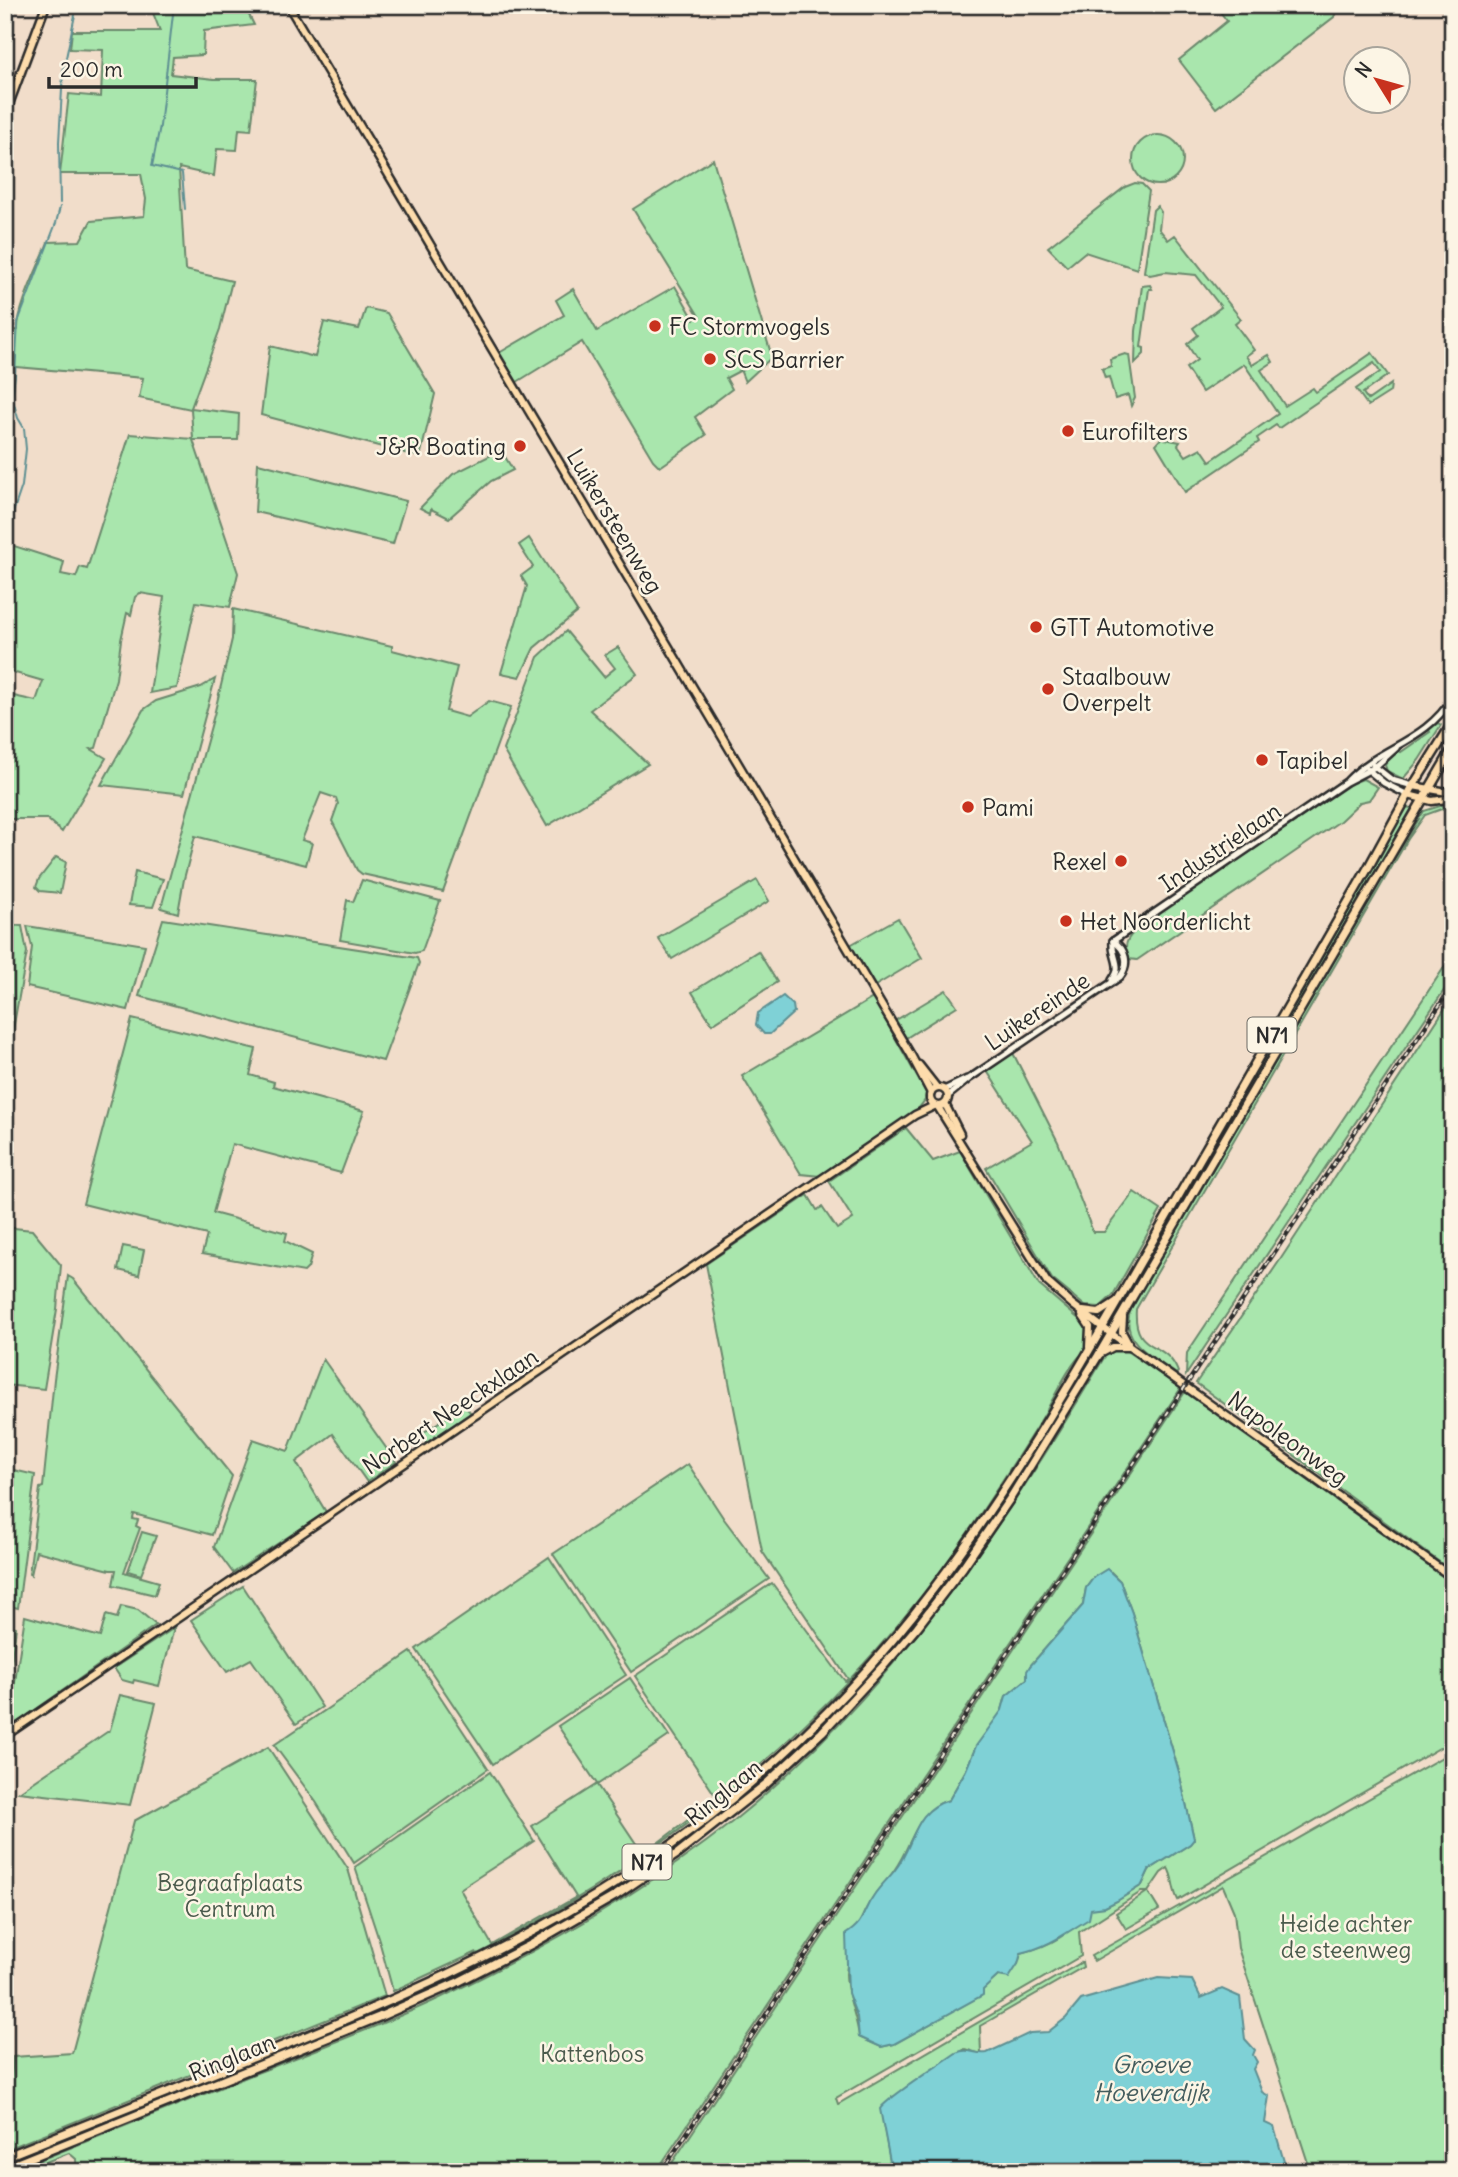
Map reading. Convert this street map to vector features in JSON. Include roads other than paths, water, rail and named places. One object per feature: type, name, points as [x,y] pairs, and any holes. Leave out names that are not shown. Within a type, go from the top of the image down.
[{"type":"highway","name":"N71","points":[[1102,1327],[1413,786],[1453,722]]},
{"type":"highway","name":"N71","points":[[1111,1333],[1453,748]]},
{"type":"highway","name":"Ringlaan","points":[[5,2157],[300,2039],[433,1981],[548,1923],[668,1847],[728,1801],[790,1747],[884,1650],[932,1592],[981,1523],[1102,1327]]},
{"type":"highway","name":"Ringlaan","points":[[5,2168],[274,2061],[445,1988],[574,1921],[677,1854],[794,1758],[894,1654],[940,1598],[990,1529],[1111,1333]]},
{"type":"main road","points":[[5,116],[46,5]]},
{"type":"main road","name":"Luikersteenweg","points":[[288,5],[1037,1267],[1053,1288],[1102,1327]]},
{"type":"main road","points":[[1413,786],[1453,796]]},
{"type":"main road","points":[[1408,795],[1424,800],[1453,796]]},
{"type":"main road","name":"Norbert Neeckxlaan","points":[[5,1736],[938,1098]]},
{"type":"main road","points":[[1079,1310],[1099,1313],[1118,1300]]},
{"type":"main road","points":[[1079,1310],[1090,1327],[1089,1351]]},
{"type":"main road","points":[[1124,1311],[1122,1332],[1130,1347]]},
{"type":"main road","name":"Napoleonweg","points":[[1102,1327],[1453,1578]]},
{"type":"main road","points":[[1098,1356],[1113,1346],[1130,1347]]},
{"type":"street","name":"Industrielaan","points":[[1113,941],[1373,765],[1437,719],[1453,697]]},
{"type":"street","points":[[1373,765],[1386,781],[1413,786]]},
{"type":"street","points":[[1367,769],[1408,795]]},
{"type":"street","name":"Luikereinde","points":[[982,1069],[1111,982],[1119,965],[1112,950],[1113,941]]},
{"type":"street","name":"Norbert Neeckxlaan","points":[[938,1098],[982,1069]]},
{"type":"water","points":[[783,996],[793,1005],[794,1012],[770,1034],[764,1034],[756,1025],[758,1013]]},
{"type":"water","points":[[1107,1569],[1120,1581],[1132,1613],[1179,1772],[1194,1839],[1149,1870],[1142,1885],[1105,1907],[1091,1909],[1089,1919],[1056,1939],[1021,1953],[1009,1978],[998,1976],[983,1990],[983,1995],[894,2044],[881,2047],[859,2037],[857,2017],[848,1993],[846,1934],[860,1921],[874,1895],[902,1860],[921,1820],[937,1805],[949,1800],[976,1746],[1002,1710],[1006,1696],[1027,1679],[1030,1666],[1083,1605],[1086,1588],[1094,1577]]},
{"type":"water","name":"Groeve Hoeverdijk","points":[[1158,1978],[1192,1980],[1201,1998],[1222,1989],[1240,1997],[1245,2039],[1255,2050],[1253,2055],[1257,2062],[1253,2069],[1262,2092],[1269,2096],[1265,2123],[1274,2127],[1287,2172],[892,2172],[880,2109],[903,2090],[956,2053],[987,2053],[1030,2033],[1048,2032],[1066,2018],[1081,2000]]},
{"type":"waterway","points":[[174,5],[160,126],[152,166],[182,173],[185,209]]},
{"type":"waterway","points":[[60,203],[59,142],[63,72],[75,15]]},
{"type":"waterway","points":[[5,536],[22,486],[26,449],[24,428],[12,397],[18,322],[60,207]]},
{"type":"railway","points":[[661,2172],[1453,985]]},
{"type":"place","name":"FC Stormvogels","points":[[655,326]]},
{"type":"place","name":"SCS Barrier","points":[[710,359]]},
{"type":"place","name":"Eurofilters","points":[[1068,431]]},
{"type":"place","name":"J&R Boating","points":[[520,446]]},
{"type":"place","name":"GTT Automotive","points":[[1036,627]]},
{"type":"place","name":"Staalbouw Overpelt","points":[[1048,689]]},
{"type":"place","name":"Tapibel","points":[[1262,760]]},
{"type":"place","name":"Pami","points":[[968,807]]},
{"type":"place","name":"Rexel","points":[[1121,861]]},
{"type":"place","name":"Het Noorderlicht","points":[[1066,921]]},
{"type":"park label","name":"Begraafplaats Centrum","points":[[230,1895]]},
{"type":"park label","name":"Heide achter de steenweg","points":[[1346,1936]]},
{"type":"park label","name":"Kattenbos","points":[[592,2053]]}]
